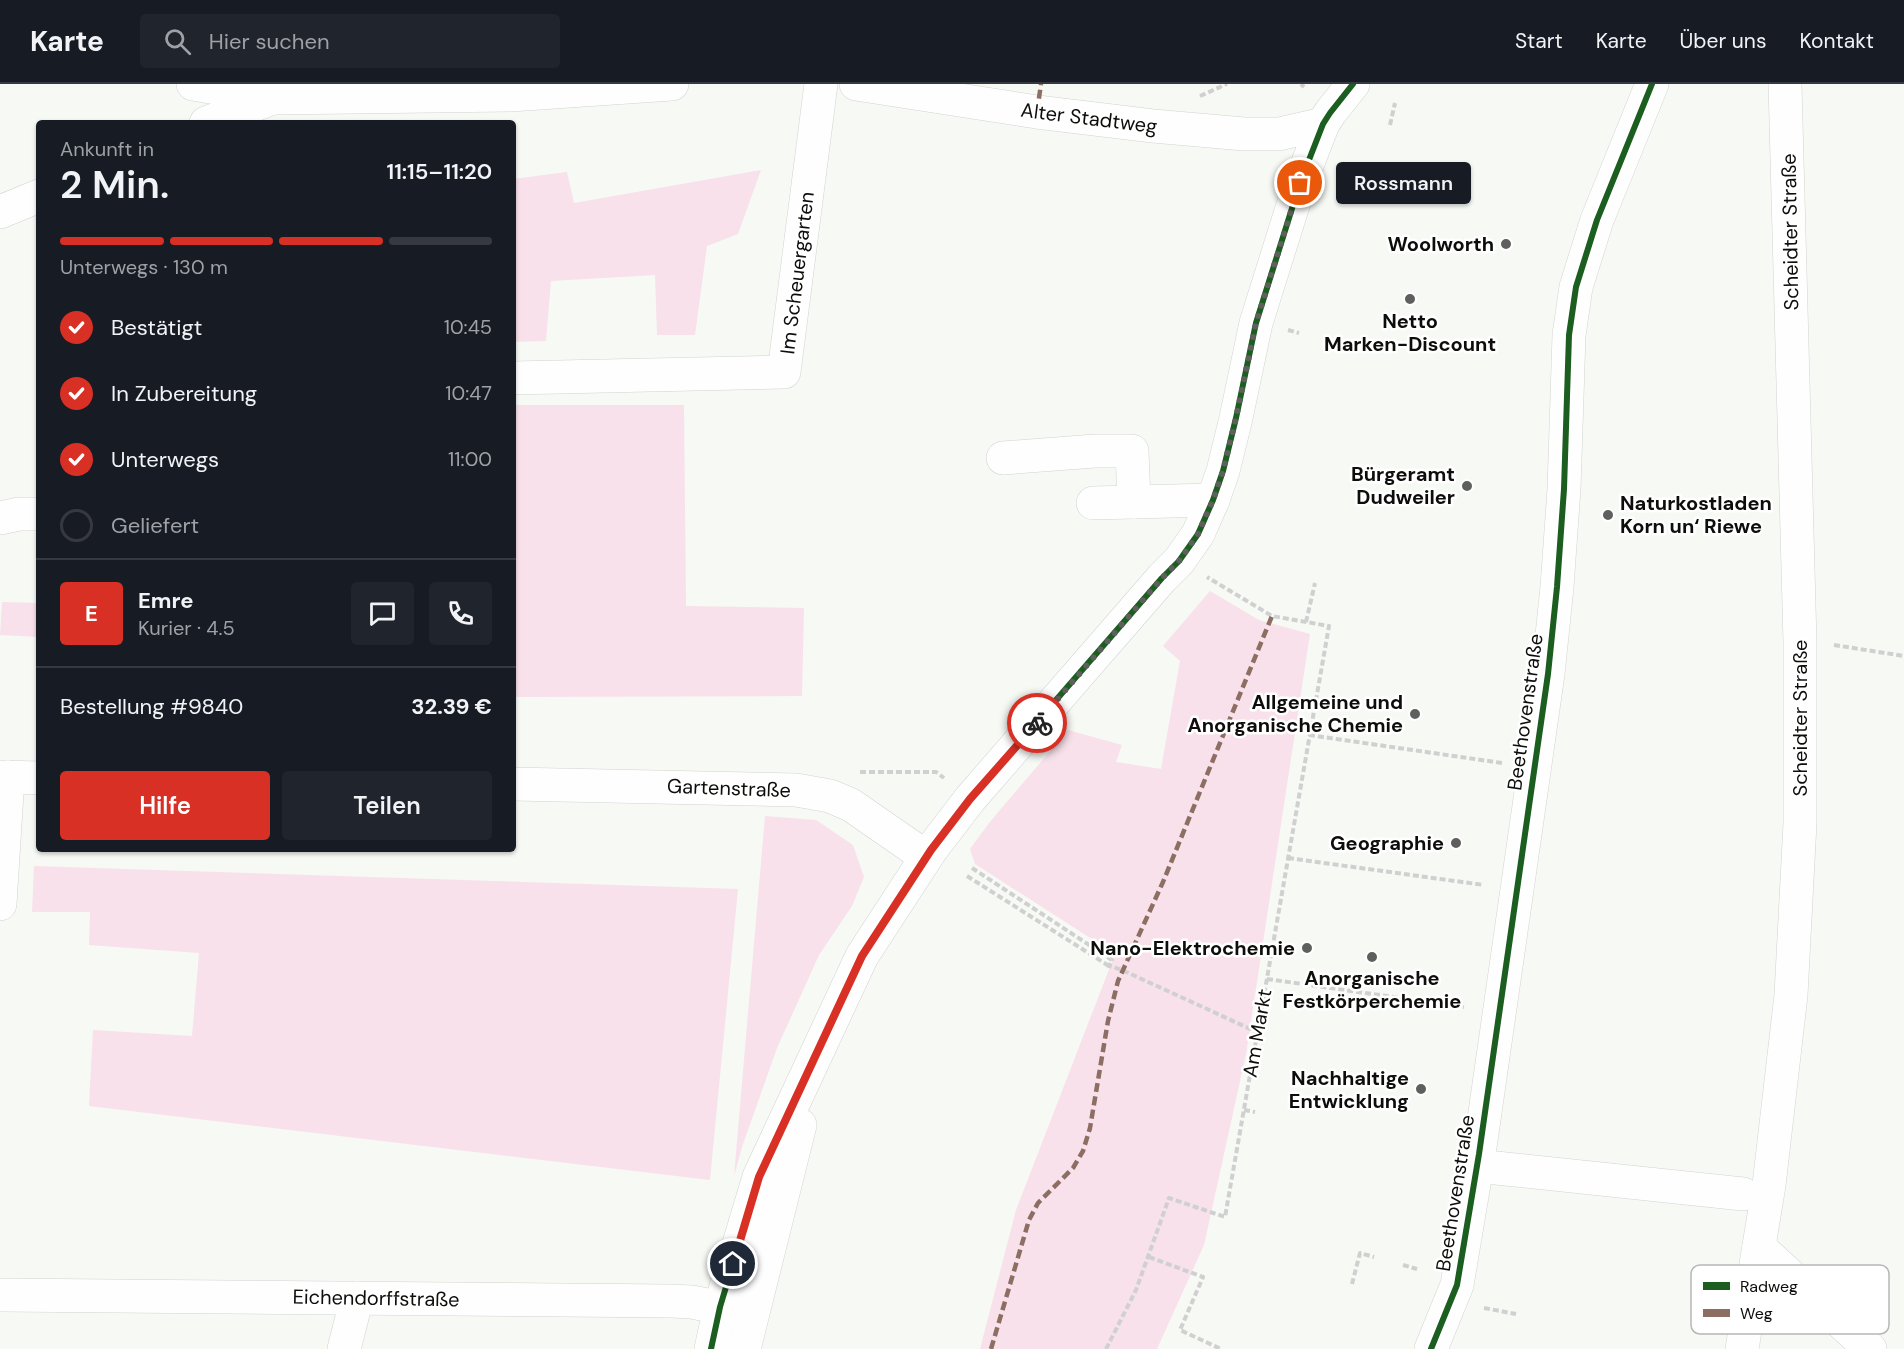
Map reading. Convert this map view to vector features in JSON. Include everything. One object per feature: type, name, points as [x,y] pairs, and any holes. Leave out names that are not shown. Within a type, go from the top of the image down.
[{"type":"street","points":[[193,84],[275,98],[510,95],[672,84]]},
{"type":"street","name":"Im Scheuergarten","points":[[516,378],[784,372],[821,84]]},
{"type":"street","name":"Alter Stadtweg","points":[[856,84],[1039,98],[1153,126],[1244,134],[1279,134],[1323,124]]},
{"type":"street","points":[[711,1349],[720,1307],[759,1177],[862,956],[926,857],[970,799],[1179,561],[1198,534],[1223,471],[1256,323],[1300,183],[1323,124],[1353,84]]},
{"type":"street","name":"Beethovenstraße","points":[[1431,1349],[1457,1285],[1477,1166],[1548,674],[1564,489],[1569,335],[1576,287],[1597,220],[1603,184],[1652,84]]},
{"type":"street","name":"Scheidter Straße","points":[[1756,1265],[1769,1185],[1791,995],[1800,823],[1800,643],[1785,84]]},
{"type":"street","points":[[214,120],[275,98]]},
{"type":"street","points":[[0,212],[36,197]]},
{"type":"street","points":[[1003,458],[1095,451],[1132,451],[1134,502]]},
{"type":"street","points":[[1093,503],[1213,500]]},
{"type":"street","points":[[0,518],[36,514]]},
{"type":"street","points":[[0,904],[16,777]]},
{"type":"street","name":"Gartenstraße","points":[[516,784],[796,790],[830,796],[851,805],[926,857]]},
{"type":"street","points":[[744,1349],[751,1314],[823,1037]]},
{"type":"street","points":[[1477,1166],[1743,1194]]},
{"type":"street","points":[[1759,1247],[1779,1265]]},
{"type":"street","name":"Eichendorffstraße","points":[[0,1295],[671,1301],[692,1302],[751,1314]]},
{"type":"street","points":[[344,1349],[357,1298]]},
{"type":"street","name":"Scheidter Straße","points":[[1742,1349],[1744,1334]]},
{"type":"street","points":[[1854,1334],[1870,1349]]},
{"type":"path","points":[[1390,125],[1395,103]]},
{"type":"path","points":[[1306,622],[1315,583]]},
{"type":"path","points":[[1829,644],[1904,656]]},
{"type":"path","points":[[1310,735],[1503,763]]},
{"type":"path","points":[[854,772],[936,772],[951,784]]},
{"type":"path","points":[[1288,858],[1484,885]]},
{"type":"path","points":[[972,868],[1112,960],[1109,966]]},
{"type":"path","points":[[967,876],[1109,966],[1257,1032]]},
{"type":"path","points":[[1267,979],[1464,1007]]},
{"type":"path","points":[[1244,1110],[1255,1112]]},
{"type":"path","points":[[1352,1284],[1360,1253],[1374,1257]]},
{"type":"path","points":[[1149,1257],[1203,1277],[1180,1330],[1221,1349]]},
{"type":"path","points":[[1403,1266],[1417,1269]]},
{"type":"path","points":[[1478,1307],[1516,1314]]},
{"type":"shaded area","points":[[761,170],[738,234],[707,246],[695,335],[657,335],[655,275],[551,281],[546,341],[516,342],[516,179],[567,172],[574,203]]},
{"type":"shaded area","points":[[516,405],[684,405],[686,606],[804,608],[802,696],[516,697]]},
{"type":"shaded area","points":[[1210,591],[1259,620],[1310,634],[1246,1054],[1204,1245],[1157,1349],[980,1349],[1016,1210],[1115,954],[975,864],[970,849],[989,823],[1068,730],[1122,745],[1116,762],[1161,769],[1180,661],[1163,646]]},
{"type":"shaded area","points":[[2,602],[36,603],[36,637],[0,635]]},
{"type":"shaded area","points":[[765,816],[816,820],[853,845],[864,877],[852,906],[819,955],[777,1048],[734,1176]]},
{"type":"shaded area","points":[[34,866],[738,889],[710,1180],[89,1106],[93,1030],[192,1036],[199,953],[89,945],[90,912],[32,912]]},
{"type":"marked path","points":[[1037,112],[1041,84]]},
{"type":"marked path","points":[[991,1349],[1029,1220],[1038,1203],[1073,1168],[1083,1151],[1090,1128],[1108,1021],[1118,981],[1163,882],[1272,616]]},
{"type":"cycle path","points":[[711,1349],[720,1307],[759,1177],[862,956],[931,850],[970,799],[1179,561],[1198,534],[1223,471],[1256,323],[1300,183],[1323,124],[1353,84]]},
{"type":"cycle path","points":[[1431,1349],[1457,1285],[1479,1154],[1548,674],[1564,489],[1569,335],[1576,287],[1597,220],[1652,84]]},
{"type":"way so far","points":[[1037,723],[1179,561],[1198,534],[1223,471],[1256,323],[1300,183]]},
{"type":"place","name":"Rossmann","points":[[1300,183]]},
{"type":"place","name":"Woolworth","points":[[1506,244]]},
{"type":"place","name":"Netto Marken-Discount","points":[[1410,299]]},
{"type":"place","name":"Bürgeramt Dudweiler","points":[[1467,486]]},
{"type":"place","name":"Naturkostladen Korn un‘ Riewe","points":[[1608,515]]},
{"type":"place","name":"Allgemeine und Anorganische Chemie","points":[[1415,714]]},
{"type":"place","name":"Geographie","points":[[1456,843]]},
{"type":"place","name":"Nano-Elektrochemie","points":[[1307,948]]},
{"type":"place","name":"Anorganische Festkörperchemie","points":[[1372,957]]},
{"type":"place","name":"Nachhaltige Entwicklung","points":[[1421,1089]]},
{"type":"route","points":[[733,1264],[759,1177],[862,956],[931,850],[970,799],[1037,723]]}]
